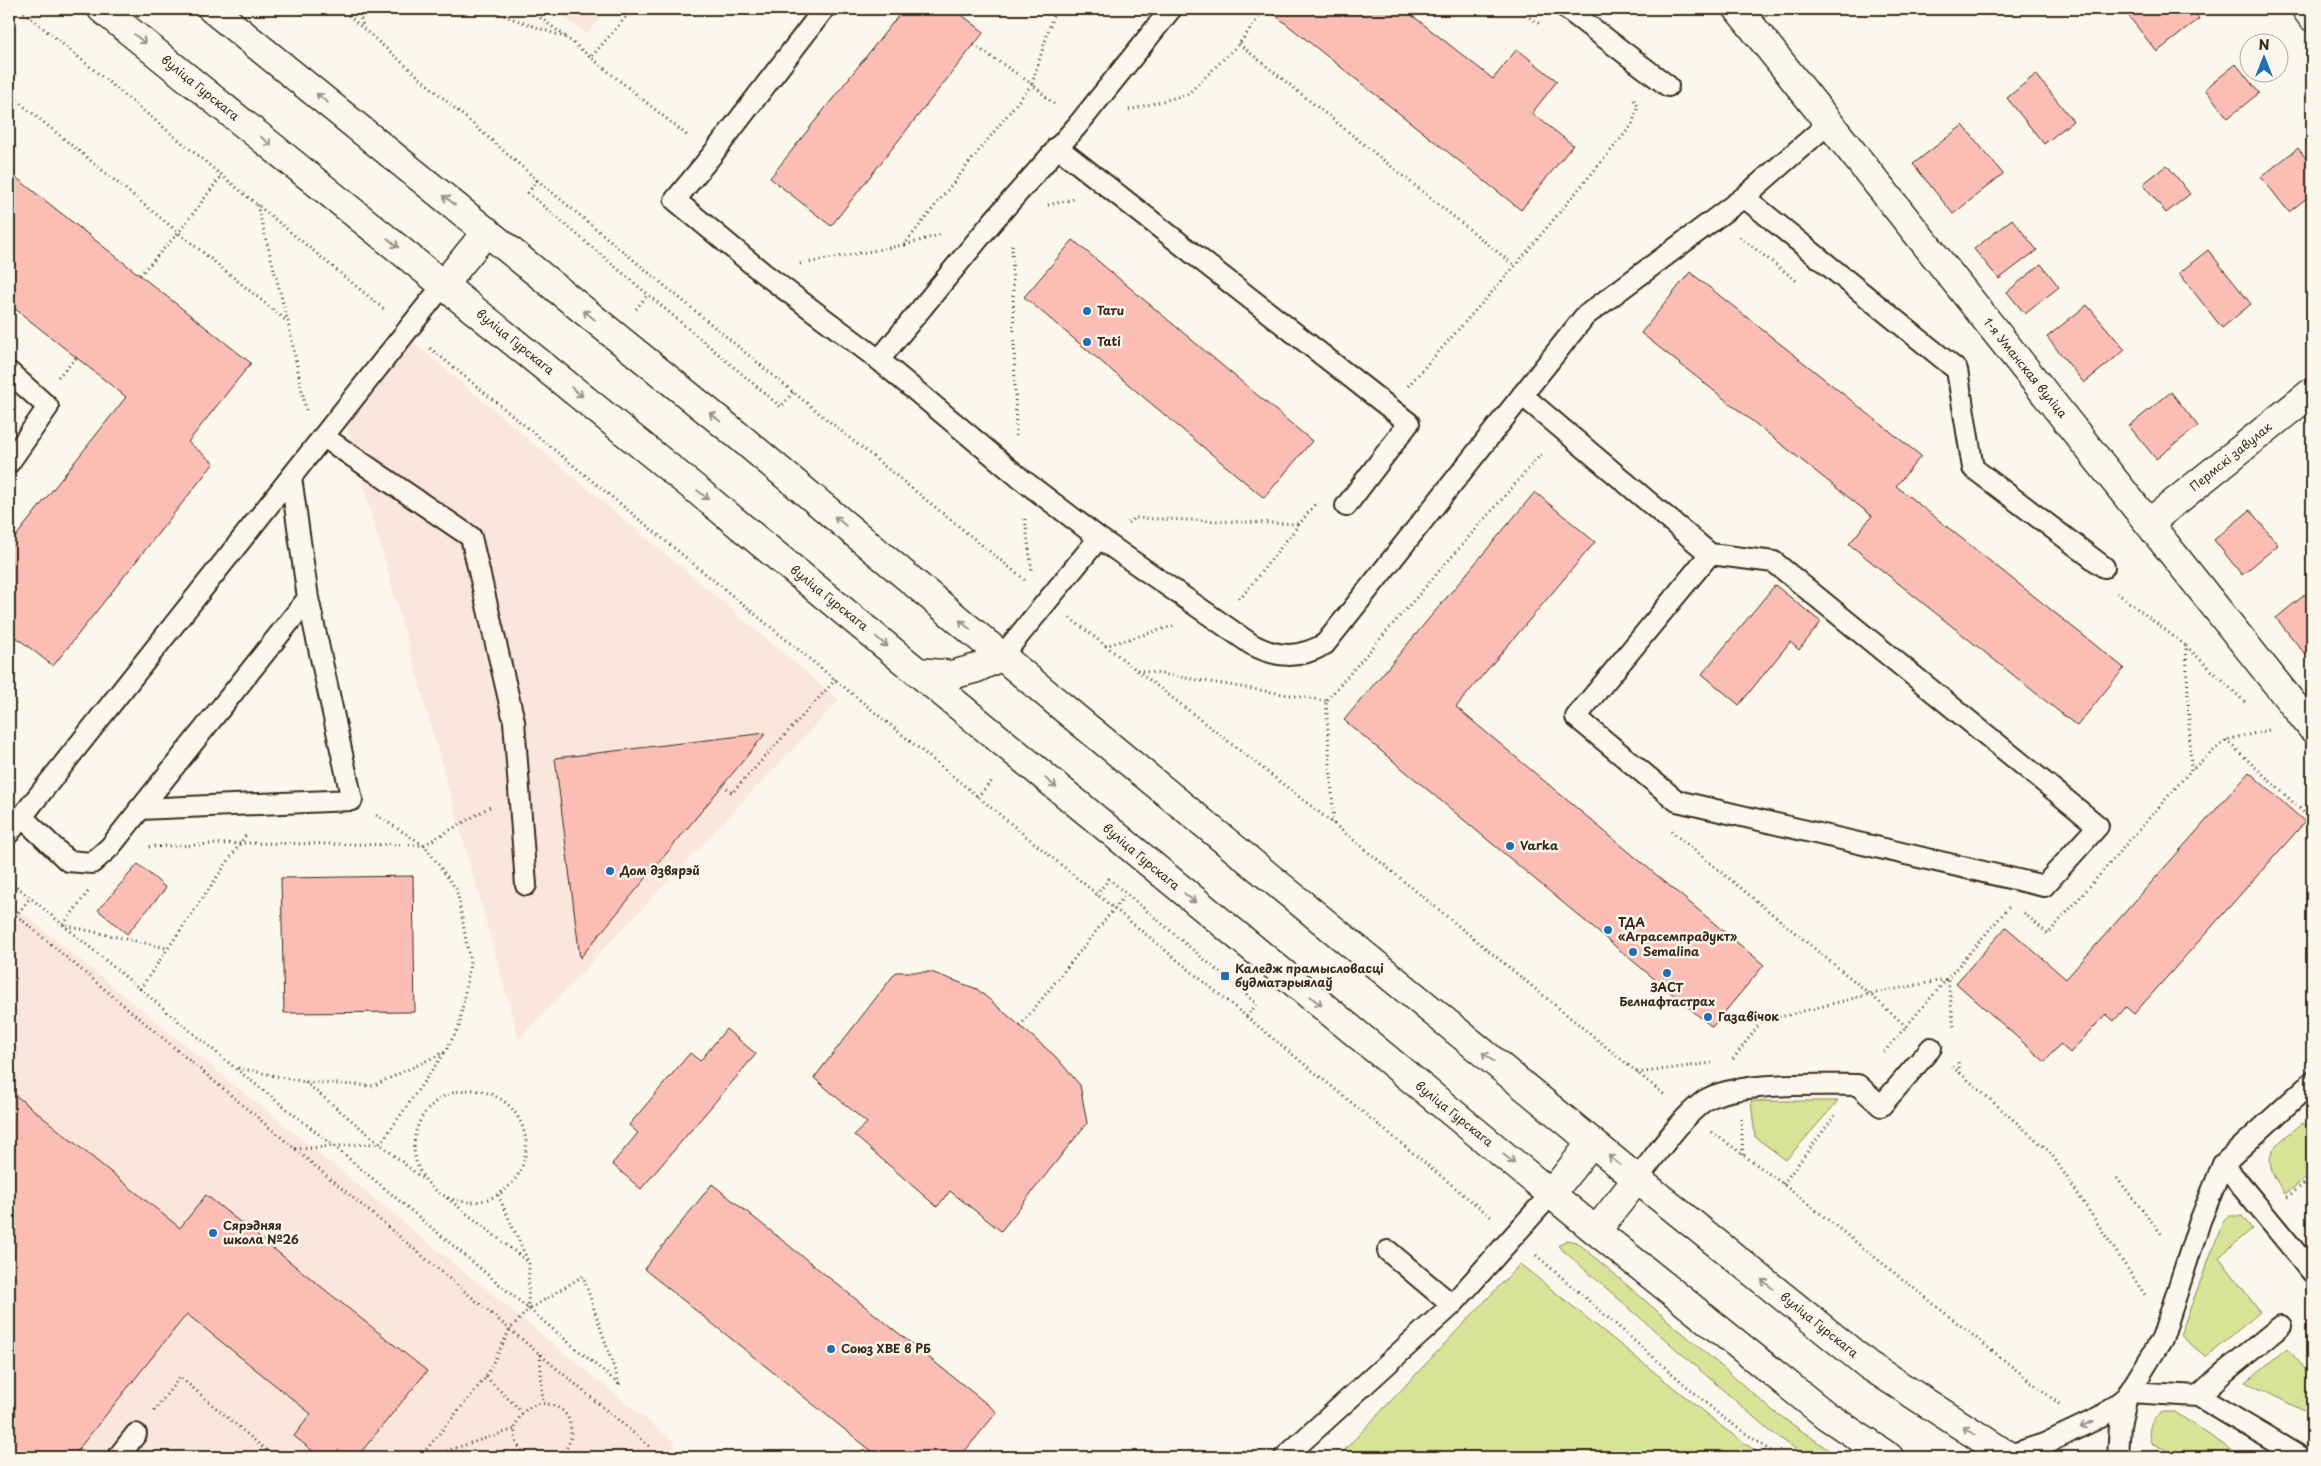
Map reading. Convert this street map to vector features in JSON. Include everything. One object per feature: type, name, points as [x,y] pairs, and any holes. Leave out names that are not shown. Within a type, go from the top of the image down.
[{"type":"main road","name":"вуліца Гурскага","points":[[102,9],[444,284],[1596,1231],[1827,1416],[1889,1457]]},
{"type":"main road","name":"вуліца Гурскага","points":[[212,9],[742,438],[1002,656],[1637,1179],[1868,1365],[2009,1456]]},
{"type":"main road","name":"1-я Уманская вуліца","points":[[1738,9],[2312,728]]},
{"type":"main road","points":[[2306,9],[2312,17]]},
{"type":"main road","points":[[444,284],[486,230]]},
{"type":"main road","name":"Пермскі завулак","points":[[2149,523],[2312,392]]},
{"type":"main road","points":[[918,672],[952,675],[978,668],[1002,656]]},
{"type":"main road","points":[[1551,1194],[1592,1142]]},
{"type":"main road","points":[[1596,1231],[1637,1179]]},
{"type":"lane","points":[[824,9],[675,200],[763,273],[879,360],[1020,478],[1099,538],[1250,644],[1268,653],[1286,655],[1309,653],[1325,644],[1585,316],[1744,197],[1829,123]]},
{"type":"lane","points":[[879,360],[994,220],[1057,146],[1078,126],[1171,9]]},
{"type":"lane","points":[[1567,9],[1668,86]]},
{"type":"lane","points":[[1057,146],[1409,423],[1346,506]]},
{"type":"lane","points":[[1744,197],[1957,370],[1973,468],[2104,567]]},
{"type":"lane","points":[[9,833],[290,477],[324,438],[444,284]]},
{"type":"lane","points":[[9,372],[48,407],[9,463]]},
{"type":"lane","points":[[1522,396],[1710,554],[1774,562],[2098,826],[2044,886],[1677,801],[1576,717],[1710,554]]},
{"type":"lane","points":[[324,438],[471,537],[514,722],[526,885]]},
{"type":"lane","points":[[139,809],[352,800],[308,598],[290,477]]},
{"type":"lane","points":[[1002,656],[1042,594],[1099,538]]},
{"type":"lane","points":[[22,817],[68,861],[92,863],[110,847],[308,598]]},
{"type":"lane","points":[[1637,1179],[1689,1115],[1706,1100],[1740,1088],[1858,1084],[1882,1106],[1931,1048]]},
{"type":"lane","points":[[2118,1457],[2120,1425],[2128,1394],[2162,1339],[2200,1221],[2223,1164],[2312,1082]]},
{"type":"lane","points":[[2223,1164],[2312,1272]]},
{"type":"lane","points":[[1285,1457],[1452,1305],[1551,1194]]},
{"type":"lane","points":[[1388,1251],[1452,1305]]},
{"type":"lane","points":[[2198,1396],[2281,1326]]},
{"type":"lane","points":[[2009,1456],[2044,1444],[2101,1417],[2128,1394],[2198,1396],[2300,1457]]},
{"type":"lane","points":[[118,1457],[136,1434]]},
{"type":"path","points":[[20,9],[1114,910],[1515,1236],[1721,1416],[1779,1457]]},
{"type":"path","points":[[340,9],[364,27],[537,180],[793,392],[1136,670],[1342,830],[1663,1094]]},
{"type":"path","points":[[358,9],[364,27]]},
{"type":"path","points":[[485,9],[567,38]]},
{"type":"path","points":[[528,9],[592,56],[712,155]]},
{"type":"path","points":[[592,56],[633,9]]},
{"type":"path","points":[[763,273],[788,266],[904,245],[1032,84],[1055,9]]},
{"type":"path","points":[[974,45],[1032,84],[1078,126],[1096,119],[1188,94],[1239,44],[1265,9]]},
{"type":"path","points":[[1517,9],[1547,29]]},
{"type":"path","points":[[1239,44],[1515,266]]},
{"type":"path","points":[[9,94],[288,322]]},
{"type":"path","points":[[1388,407],[1427,367],[1515,266],[1632,125],[1638,106],[1631,95]]},
{"type":"path","points":[[140,275],[179,232],[222,175]]},
{"type":"path","points":[[537,180],[528,193],[782,407],[793,392]]},
{"type":"path","points":[[1047,205],[1082,197]]},
{"type":"path","points":[[257,204],[288,322],[306,415]]},
{"type":"path","points":[[1012,242],[1016,438],[1020,478],[1042,594]]},
{"type":"path","points":[[1244,595],[1320,497]]},
{"type":"path","points":[[1099,538],[1135,518],[1299,524]]},
{"type":"path","points":[[2186,646],[2253,710]]},
{"type":"path","points":[[1136,670],[1326,701]]},
{"type":"path","points":[[723,785],[732,793],[836,680]]},
{"type":"path","points":[[2267,723],[2274,729]]},
{"type":"path","points":[[2226,740],[2312,820]]},
{"type":"path","points":[[2048,934],[2191,770]]},
{"type":"path","points":[[978,797],[992,781]]},
{"type":"path","points":[[110,847],[240,843],[424,845],[520,789]]},
{"type":"path","points":[[294,1149],[381,1143],[445,1052],[459,1027],[470,963],[457,890],[424,845],[352,800]]},
{"type":"path","points":[[140,989],[268,803]]},
{"type":"path","points":[[1096,894],[1109,879],[1257,1004],[1246,1017]]},
{"type":"path","points":[[9,880],[235,1068],[335,1147],[528,1310],[621,1386],[583,1276],[528,1310],[510,1329],[486,1377],[420,1457]]},
{"type":"path","points":[[63,925],[92,886]]},
{"type":"path","points":[[1020,1026],[1126,894]]},
{"type":"path","points":[[9,924],[30,898]]},
{"type":"path","points":[[16,915],[649,1446]]},
{"type":"path","points":[[63,925],[167,948]]},
{"type":"path","points":[[1637,1073],[1732,1060],[1761,1022],[1870,994],[1948,979],[1955,1035]]},
{"type":"path","points":[[1870,994],[2050,1152],[2146,1296]]},
{"type":"path","points":[[235,1068],[305,1082],[373,1086],[445,1052]]},
{"type":"path","points":[[1957,1054],[1960,1073]]},
{"type":"path","points":[[1732,1060],[1740,1088],[1743,1155]]},
{"type":"path","points":[[305,1082],[529,1263]]},
{"type":"path","points":[[458,1090],[485,1091],[508,1103],[524,1128],[527,1149],[520,1173],[507,1189],[498,1195],[472,1202],[450,1198],[427,1182],[417,1165],[414,1150],[417,1125],[433,1103],[458,1090]]},
{"type":"path","points":[[1708,1129],[2061,1405]]},
{"type":"path","points":[[2117,1178],[2166,1239]]},
{"type":"path","points":[[2282,1201],[2312,1179]]},
{"type":"path","points":[[498,1195],[529,1263],[528,1310]]},
{"type":"path","points":[[540,1354],[543,1403]]},
{"type":"path","points":[[136,1434],[180,1377],[274,1457]]},
{"type":"path","points":[[486,1377],[522,1412]]},
{"type":"path","points":[[530,1457],[524,1456],[515,1439],[517,1420],[522,1412],[534,1405],[543,1403],[553,1405],[562,1410],[571,1426],[571,1438],[568,1447],[561,1456],[556,1457]]},
{"type":"path","points":[[426,1457],[515,1429]]},
{"type":"shaded area","points":[[554,9],[608,9],[586,34]]},
{"type":"shaded area","points":[[413,342],[839,700],[519,1039],[345,420]]},
{"type":"shaded area","name":"Сярэдняя школа №26","points":[[9,902],[674,1442],[678,1457],[9,1457]]},
{"type":"green space","points":[[1751,1101],[1838,1101],[1786,1160],[1755,1137]]},
{"type":"green space","points":[[2303,1123],[2312,1134],[2312,1174],[2285,1194],[2272,1170],[2270,1161],[2276,1147],[2282,1140]]},
{"type":"green space","points":[[2229,1216],[2242,1216],[2252,1229],[2219,1257],[2260,1312],[2206,1357],[2180,1335],[2223,1222]]},
{"type":"green space","points":[[1567,1240],[1576,1242],[1584,1248],[1772,1410],[1839,1457],[1807,1457],[1770,1431],[1558,1246]]},
{"type":"green space","points":[[1520,1264],[1725,1429],[1764,1457],[1338,1457]]},
{"type":"green space","points":[[2287,1348],[2312,1377],[2312,1415],[2246,1382]]},
{"type":"green space","points":[[2163,1412],[2175,1412],[2242,1457],[2181,1457],[2151,1443],[2149,1434],[2152,1422]]},
{"type":"building","points":[[899,9],[954,9],[984,32],[831,226],[770,178],[902,11]]},
{"type":"building","points":[[1280,9],[1404,9],[1493,79],[1517,49],[1557,81],[1532,113],[1573,145],[1521,210],[1275,15]]},
{"type":"building","points":[[2123,9],[2192,9],[2199,19],[2157,52]]},
{"type":"building","points":[[2236,64],[2238,67],[2238,82],[2250,82],[2259,93],[2228,118],[2205,89]]},
{"type":"building","points":[[2036,74],[2073,121],[2044,144],[2007,98]]},
{"type":"building","points":[[1963,125],[2003,174],[1953,214],[1913,164]]},
{"type":"building","points":[[2298,148],[2312,166],[2312,194],[2289,212],[2261,177]]},
{"type":"building","points":[[2167,165],[2190,194],[2166,213],[2143,184]]},
{"type":"building","points":[[9,172],[251,363],[188,442],[214,463],[53,666],[16,637],[9,646],[9,545],[126,397],[9,304]]},
{"type":"building","points":[[2012,219],[2037,250],[1999,279],[1974,249]]},
{"type":"building","points":[[1073,240],[1312,441],[1264,498],[1024,297]]},
{"type":"building","points":[[2208,250],[2251,304],[2222,328],[2179,273]]},
{"type":"building","points":[[2041,264],[2059,287],[2025,314],[2007,292]]},
{"type":"building","points":[[1690,272],[1921,456],[1896,486],[2124,668],[2077,726],[1849,544],[1872,516],[1641,333]]},
{"type":"building","points":[[2087,305],[2125,350],[2084,383],[2047,337]]},
{"type":"building","points":[[2171,392],[2198,426],[2156,459],[2129,426]]},
{"type":"building","points":[[1535,492],[1595,542],[1456,707],[1764,965],[1712,1027],[1344,720]]},
{"type":"building","points":[[2250,510],[2278,545],[2242,575],[2214,540]]},
{"type":"building","points":[[1775,585],[1821,622],[1799,650],[1790,642],[1739,705],[1702,674]]},
{"type":"building","points":[[2312,589],[2312,649],[2305,654],[2276,618]]},
{"type":"building","name":"Дом дзвярэй","points":[[766,733],[723,785],[580,958],[555,758]]},
{"type":"building","points":[[2249,772],[2305,822],[2134,1014],[2126,1007],[2114,1021],[2106,1014],[2070,1053],[2060,1044],[2045,1062],[1956,983],[2006,927],[2066,979]]},
{"type":"building","points":[[138,864],[166,888],[127,934],[98,910]]},
{"type":"building","points":[[413,876],[415,1012],[284,1013],[281,878]]},
{"type":"building","points":[[896,972],[931,972],[977,989],[1055,1056],[1080,1085],[1087,1123],[1001,1231],[950,1191],[937,1207],[854,1135],[867,1123],[814,1078]]},
{"type":"building","points":[[726,1029],[756,1054],[641,1189],[612,1164],[638,1133],[629,1125],[690,1053],[700,1061]]},
{"type":"building","name":"Сярэдняя школа №26","points":[[9,1090],[180,1228],[206,1195],[427,1371],[357,1457],[320,1457],[294,1436],[311,1414],[187,1314],[72,1457],[9,1457]]},
{"type":"building","name":"Союз ХВЕ в РБ","points":[[712,1184],[997,1412],[960,1457],[879,1457],[644,1269]]},
{"type":"place","name":"Тати","points":[[1087,311]]},
{"type":"place","name":"Tati","points":[[1087,342]]},
{"type":"place","name":"Varka","points":[[1510,846]]},
{"type":"place","name":"Дом дзвярэй","points":[[610,871]]},
{"type":"place","name":"ТДА «Аграсемпрадукт»","points":[[1608,930]]},
{"type":"place","name":"Semalina","points":[[1633,952]]},
{"type":"place","name":"ЗАСТ Белнафтастрах","points":[[1667,973]]},
{"type":"place","name":"Каледж прамысловасці будматэрыялаў","points":[[1225,976]]},
{"type":"place","name":"Газавічок","points":[[1708,1017]]},
{"type":"place","name":"Сярэдняя школа №26","points":[[213,1233]]},
{"type":"place","name":"Союз ХВЕ в РБ","points":[[831,1349]]}]
